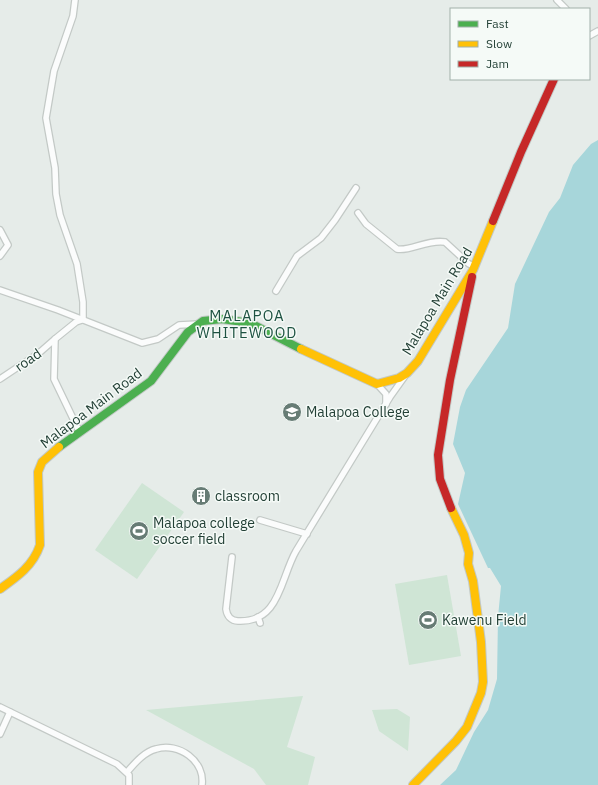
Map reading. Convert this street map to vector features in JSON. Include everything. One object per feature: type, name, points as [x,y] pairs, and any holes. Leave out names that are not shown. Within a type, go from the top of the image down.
[{"type":"street","points":[[75,0],[73,16],[54,71],[46,118],[55,168],[56,194],[60,215],[77,264],[83,302],[83,320]]},
{"type":"street","points":[[557,0],[565,8]]},
{"type":"street","name":"Malapoa Main Road","points":[[0,589],[22,572],[34,560],[38,552],[40,545],[38,503],[40,466],[46,458],[151,381],[188,332],[198,324],[222,318],[250,323],[304,351],[377,384],[399,378],[407,373],[418,361],[474,268],[521,152],[554,80]]},
{"type":"street","points":[[276,291],[298,256],[321,238],[356,188]]},
{"type":"street","points":[[358,213],[366,224],[397,249],[402,250],[429,242],[445,242],[474,268],[451,372],[438,455],[440,479],[464,535],[469,553],[468,564],[473,581],[479,627],[483,682],[481,693],[467,727],[456,741],[413,785]]},
{"type":"street","points":[[0,230],[8,245],[0,256]]},
{"type":"street","points":[[0,290],[142,343],[158,339],[179,325],[198,324]]},
{"type":"street","name":"road","points":[[0,379],[39,353],[76,322],[83,320]]},
{"type":"street","points":[[55,339],[54,379],[80,433]]},
{"type":"street","points":[[232,557],[226,613],[234,621],[259,620],[271,608],[291,560],[407,373]]},
{"type":"street","points":[[377,384],[386,394],[385,407]]},
{"type":"street","points":[[260,520],[307,534]]},
{"type":"street","points":[[0,707],[118,764],[127,772],[130,785]]},
{"type":"street","points":[[0,734],[10,712]]},
{"type":"street","points":[[127,772],[143,756],[156,749],[174,748],[187,754],[194,760],[201,773],[202,785]]},
{"type":"green space","name":"Malapoa college soccer field","points":[[142,483],[184,512],[137,579],[95,550]]},
{"type":"green space","name":"Kawenu Field","points":[[447,575],[461,656],[409,665],[395,584]]},
{"type":"green space","points":[[303,696],[287,747],[315,757],[308,785],[266,785],[254,769],[146,710]]},
{"type":"green space","points":[[397,709],[410,717],[408,751],[379,731],[372,710]]},
{"type":"water","points":[[598,140],[598,785],[440,785],[456,770],[474,732],[488,710],[497,679],[498,617],[501,586],[490,568],[488,568],[458,504],[465,473],[453,444],[460,407],[466,390],[508,328],[515,284],[549,212],[560,198],[573,165],[591,144]]},
{"type":"traffic: fast","points":[[59,447],[151,381],[188,332],[203,321],[222,319],[250,323],[301,349]]},
{"type":"traffic: slow","points":[[301,349],[377,384],[399,378],[407,373],[418,361],[473,270],[493,221]]},
{"type":"traffic: slow","points":[[0,589],[29,565],[40,545],[38,472],[42,462],[59,447]]},
{"type":"traffic: slow","points":[[413,785],[456,741],[467,727],[481,693],[483,682],[481,642],[473,581],[468,564],[469,553],[464,535],[451,508]]},
{"type":"traffic: jam","points":[[493,221],[521,152],[554,80]]},
{"type":"traffic: jam","points":[[451,508],[440,479],[438,455],[450,380],[472,277]]},
{"type":"place","name":"Malapoa College","points":[[292,412]]},
{"type":"place","name":"classroom","points":[[201,496]]},
{"type":"place","name":"Malapoa college soccer field","points":[[139,531]]},
{"type":"place","name":"Kawenu Field","points":[[428,620]]},
{"type":"district","name":"MALAPOA WHITEWOOD","points":[[247,324]]}]
